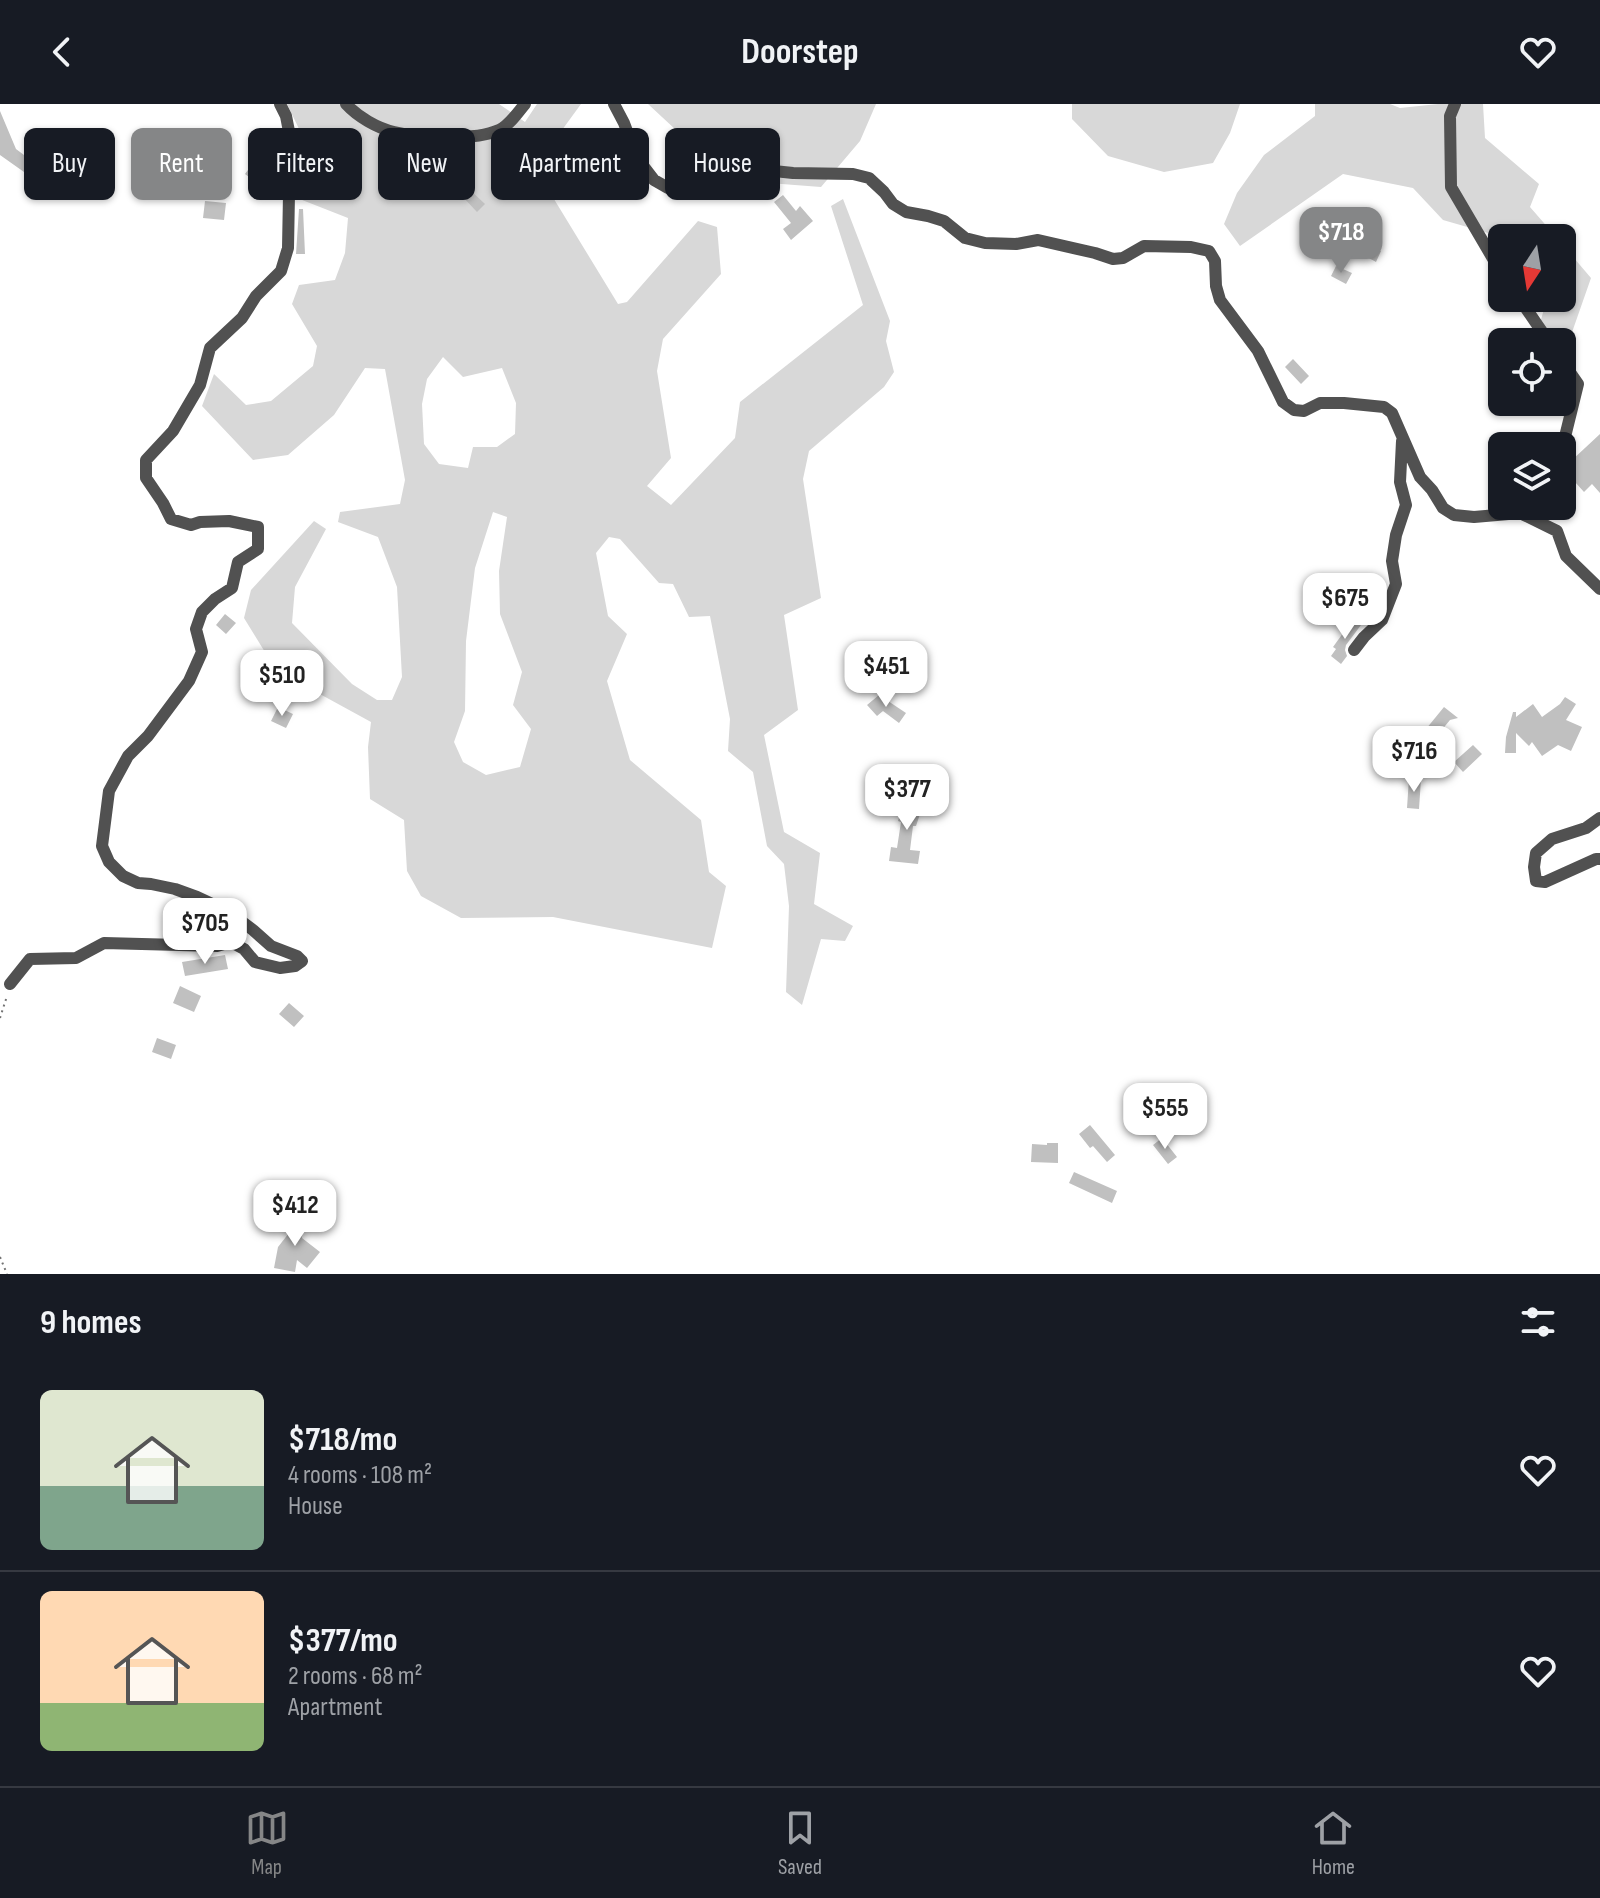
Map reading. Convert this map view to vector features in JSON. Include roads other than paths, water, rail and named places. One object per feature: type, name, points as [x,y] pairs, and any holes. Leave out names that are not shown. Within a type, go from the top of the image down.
[{"type":"street","points":[[10,984],[30,959],[76,958],[104,943],[217,946],[231,942],[244,949],[255,962],[280,968],[295,966],[302,961],[271,946],[229,912],[175,889],[138,883],[123,876],[109,862],[102,846],[109,791],[128,756],[148,736],[189,681],[202,652],[196,629],[202,612],[232,588],[238,562],[258,549],[258,527],[229,521],[191,525],[171,519],[146,478],[146,460],[173,431],[187,408],[200,385],[210,348],[242,318],[256,296],[281,271],[288,248],[293,152],[286,116],[280,104]]},
{"type":"street","points":[[346,104],[356,115],[391,132],[457,137],[502,130],[525,104]]},
{"type":"street","points":[[614,104],[637,158],[654,180],[668,188],[681,186],[706,164],[793,173],[853,174],[869,178],[893,204],[906,212],[944,221],[965,238],[985,243],[1016,244],[1038,240],[1113,259],[1123,258],[1144,246],[1191,247],[1209,251],[1215,261],[1220,300],[1258,351],[1283,402],[1294,410],[1304,411],[1320,403],[1384,407],[1392,413],[1420,477],[1443,508],[1454,515],[1488,516]]},
{"type":"street","points":[[1455,104],[1450,116],[1451,187],[1488,250]]},
{"type":"street","points":[[1354,650],[1382,620],[1396,584],[1392,561],[1396,535],[1406,505],[1400,482],[1402,438]]},
{"type":"street","points":[[1542,520],[1557,531],[1566,556],[1600,589]]},
{"type":"street","points":[[1600,818],[1586,828],[1552,839],[1536,853],[1536,881],[1545,882],[1600,859]]}]
